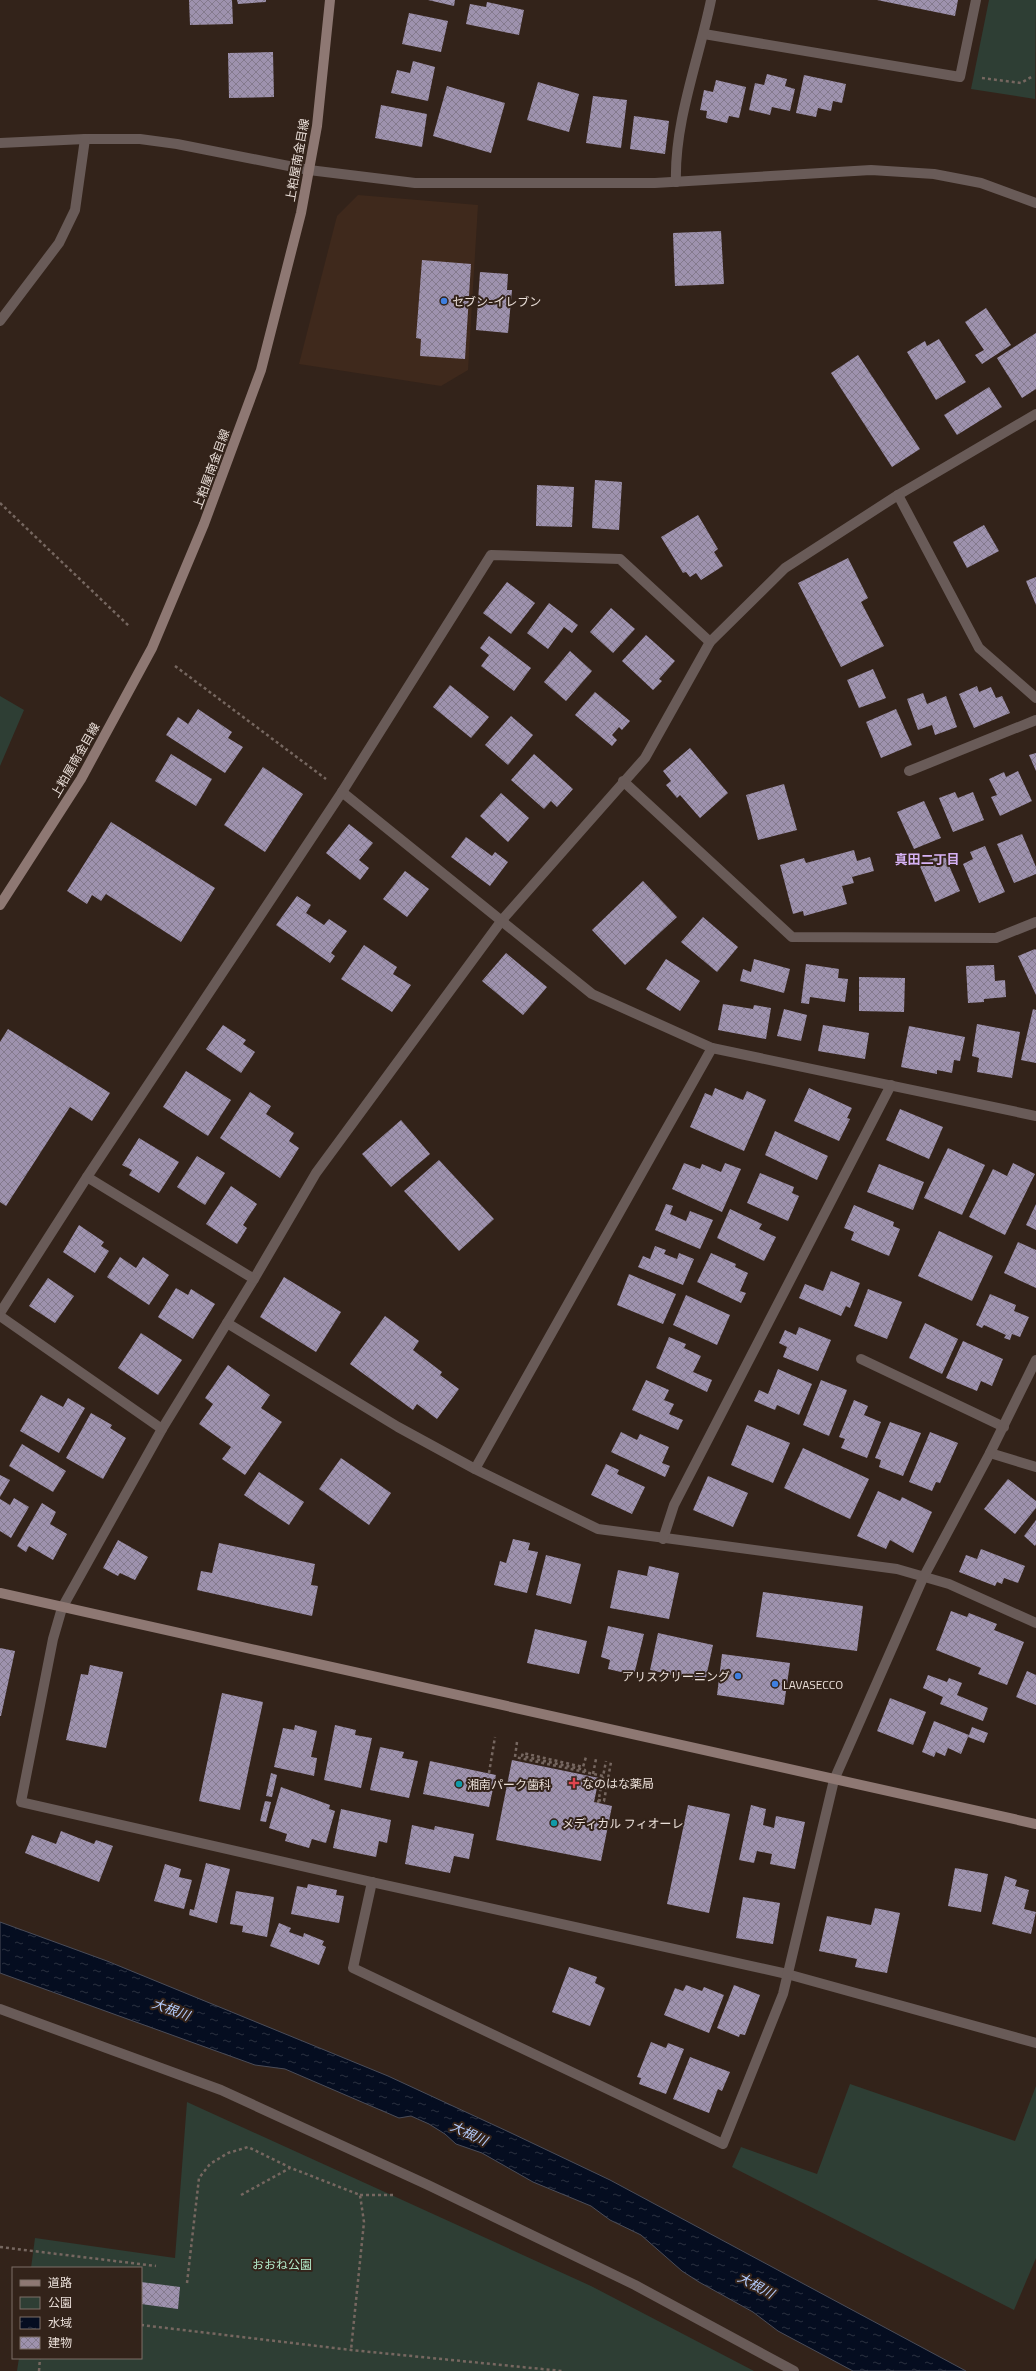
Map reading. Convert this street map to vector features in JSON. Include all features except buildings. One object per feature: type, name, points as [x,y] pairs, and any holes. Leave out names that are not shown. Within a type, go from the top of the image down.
[{"type":"street","name":"上粕屋南金目線","points":[[0,905],[81,779],[152,648],[204,524],[261,370],[301,213],[317,126],[330,0]]},
{"type":"street","points":[[676,182],[678,137],[704,34],[710,0]]},
{"type":"street","points":[[704,34],[960,77],[976,0]]},
{"type":"street","points":[[0,321],[59,244],[75,210],[85,139]]},
{"type":"street","points":[[0,143],[85,139],[140,139],[177,144],[308,170],[415,183],[676,182],[871,170],[934,174],[981,183],[1036,203]]},
{"type":"street","points":[[1036,414],[898,495],[785,568],[710,642],[645,758],[502,920],[316,1173],[254,1279],[162,1429],[62,1608],[53,1639],[20,1802],[787,1974],[1036,2043]]},
{"type":"street","points":[[898,495],[979,648],[1036,698]]},
{"type":"street","points":[[0,1313],[87,1177],[342,792],[491,555],[620,559],[710,642]]},
{"type":"street","points":[[909,771],[1036,720]]},
{"type":"street","points":[[623,782],[792,937],[996,938],[1036,922]]},
{"type":"street","points":[[342,792],[592,994],[712,1048],[1036,1116]]},
{"type":"street","points":[[475,1469],[712,1048]]},
{"type":"street","points":[[663,1539],[674,1505],[891,1085]]},
{"type":"street","points":[[87,1177],[254,1279]]},
{"type":"street","points":[[0,1316],[162,1429]]},
{"type":"street","points":[[227,1323],[398,1427],[475,1469],[598,1529],[663,1539],[897,1569],[923,1578],[949,1584],[1036,1623]]},
{"type":"street","points":[[861,1359],[1004,1427]]},
{"type":"street","points":[[372,1882],[353,1968],[723,2144],[783,1994],[834,1780],[923,1578],[1004,1427],[1036,1360]]},
{"type":"street","points":[[990,1453],[1036,1467]]},
{"type":"street","points":[[0,1594],[1036,1824]]},
{"type":"street","points":[[0,2009],[221,2090],[428,2185],[635,2285],[794,2371]]},
{"type":"path","points":[[980,78],[1021,83],[1034,76]]},
{"type":"path","points":[[0,503],[129,626]]},
{"type":"path","points":[[175,666],[342,792]]},
{"type":"path","points":[[489,1773],[495,1736]]},
{"type":"path","points":[[517,1742],[514,1757],[576,1772],[585,1772],[603,1776]]},
{"type":"path","points":[[585,1772],[585,1770],[522,1756],[523,1753],[584,1767],[586,1757]]},
{"type":"path","points":[[593,1774],[596,1759]]},
{"type":"path","points":[[606,1761],[598,1802],[604,1801],[611,1762]]},
{"type":"path","points":[[188,2283],[199,2178],[210,2164],[228,2153],[248,2147],[290,2168],[360,2195],[364,2222],[352,2350]]},
{"type":"path","points":[[241,2195],[290,2168]]},
{"type":"path","points":[[0,2247],[156,2266]]},
{"type":"path","points":[[142,2326],[352,2350],[562,2371]]},
{"type":"path","points":[[39,2371],[40,2359]]},
{"type":"shaded area","points":[[358,195],[478,205],[468,370],[441,386],[299,364],[337,216]]},
{"type":"green space","points":[[989,0],[1036,0],[1035,99],[971,89]]},
{"type":"green space","points":[[0,696],[24,710],[0,766]]},
{"type":"green space","points":[[850,2084],[1015,2141],[1036,2086],[1036,2258],[1014,2310],[732,2167],[741,2147],[817,2174]]},
{"type":"green space","name":"おおね公園","points":[[187,2102],[591,2286],[754,2371],[17,2371],[19,2359],[142,2359],[142,2267],[31,2267],[35,2238],[175,2258]]},
{"type":"water","name":"大根川","points":[[0,1922],[107,1961],[388,2076],[509,2132],[610,2180],[966,2371],[853,2371],[778,2331],[753,2312],[699,2282],[682,2271],[641,2235],[610,2220],[591,2206],[533,2182],[482,2153],[456,2144],[445,2134],[429,2124],[411,2116],[399,2118],[285,2069],[255,2065],[0,1973]]},
{"type":"place","name":"セブン-イレブン","points":[[444,301]]},
{"type":"place","name":"アリスクリーニング","points":[[738,1676]]},
{"type":"place","name":"LAVASECCO","points":[[775,1684]]},
{"type":"place","name":"なのはな薬局","points":[[574,1783]]},
{"type":"place","name":"湘南パーク歯科","points":[[459,1784]]},
{"type":"place","name":"メディカル フィオーレ","points":[[554,1823]]},
{"type":"district","name":"真田二丁目","points":[[927,859]]}]
